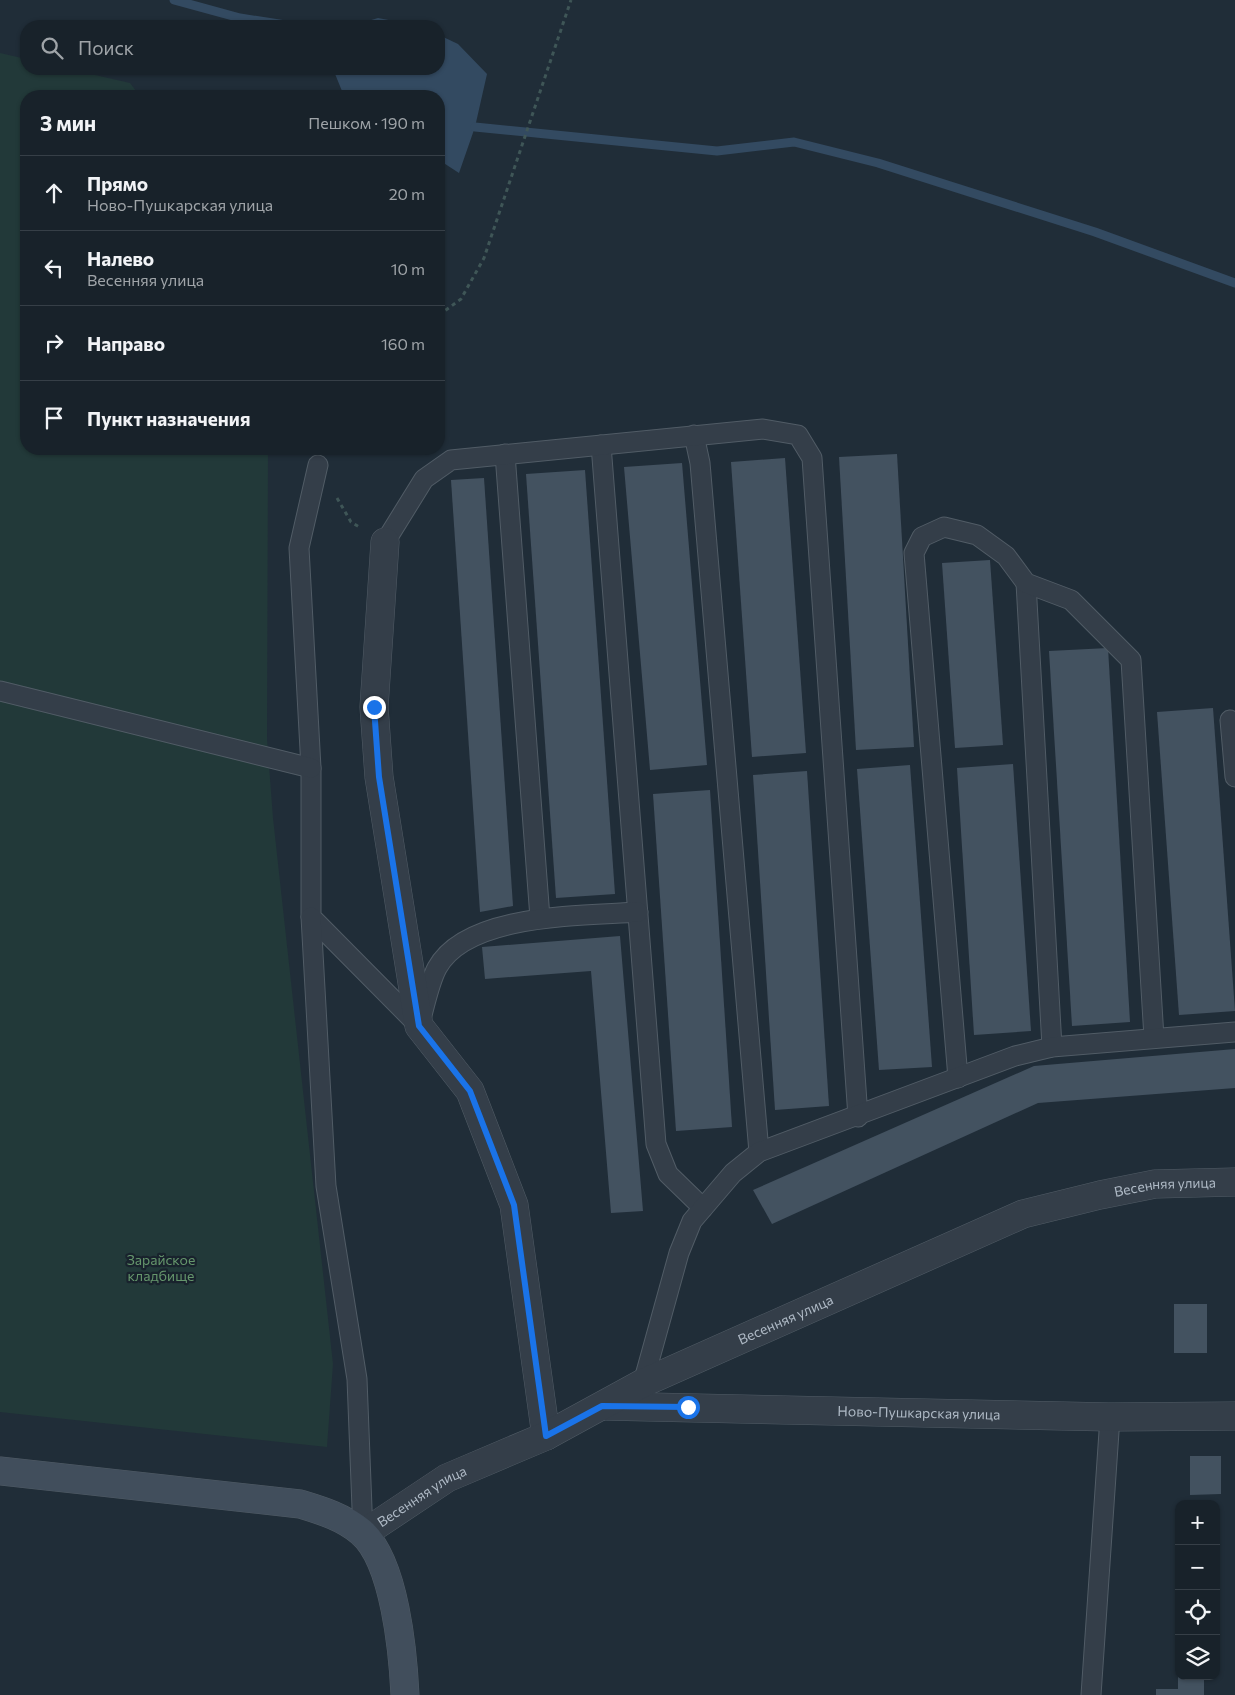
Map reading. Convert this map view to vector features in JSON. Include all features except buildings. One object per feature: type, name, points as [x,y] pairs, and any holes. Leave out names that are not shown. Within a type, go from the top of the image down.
[{"type":"street","points":[[385,542],[374,707],[379,777],[419,1026],[470,1091],[514,1205],[546,1436]]},
{"type":"street","name":"Весенняя улица","points":[[363,1534],[447,1478],[546,1436],[643,1383],[1023,1214],[1155,1184],[1235,1182]]},
{"type":"street","name":"Ново-Пушкарская улица","points":[[602,1406],[1110,1417],[1235,1416]]},
{"type":"street","points":[[0,1471],[300,1504],[336,1515],[363,1534],[386,1569],[396,1618],[404,1672],[405,1695]]},
{"type":"lane","points":[[385,542],[424,479],[451,460],[763,429],[798,435],[812,458],[858,1117]]},
{"type":"lane","points":[[694,436],[700,463],[759,1152]]},
{"type":"lane","points":[[601,445],[656,1144],[668,1174],[703,1208]]},
{"type":"lane","points":[[505,454],[540,918]]},
{"type":"lane","points":[[318,465],[299,548],[311,768],[311,917],[326,1186],[357,1379],[363,1534]]},
{"type":"lane","points":[[958,1078],[914,553],[922,537],[944,527],[977,535],[1006,556],[1026,583],[1070,600],[1131,660],[1154,1038]]},
{"type":"lane","points":[[1026,583],[1052,1047]]},
{"type":"lane","points":[[0,691],[311,768]]},
{"type":"lane","points":[[1230,720],[1235,777]]},
{"type":"lane","points":[[311,917],[419,1026],[437,968],[456,947],[481,931],[540,918],[638,912]]},
{"type":"lane","points":[[643,1383],[678,1253],[692,1221],[733,1173],[759,1152],[858,1117],[1014,1056],[1052,1047],[1235,1032]]},
{"type":"lane","points":[[1090,1695],[1110,1417]]},
{"type":"path","points":[[445,311],[461,299],[484,258],[571,0]]},
{"type":"path","points":[[318,465],[351,522],[385,542]]},
{"type":"green space","name":"Зарайское кладбище","points":[[0,53],[20,58],[20,75],[95,75],[130,83],[135,90],[20,90],[20,455],[268,455],[267,739],[273,818],[333,1364],[327,1447],[0,1412]]},
{"type":"water","points":[[378,18],[389,20],[371,20]]},
{"type":"water","points":[[445,38],[458,44],[487,74],[475,127],[459,173],[445,164],[445,90],[342,90],[335,75],[445,75]]},
{"type":"waterway","points":[[174,0],[253,20]]},
{"type":"waterway","points":[[475,127],[717,151],[794,142],[878,163],[1095,232],[1235,283]]},
{"type":"route","points":[[374,707],[379,777],[419,1026],[470,1091],[514,1205],[546,1436],[602,1406],[688,1407]]}]
